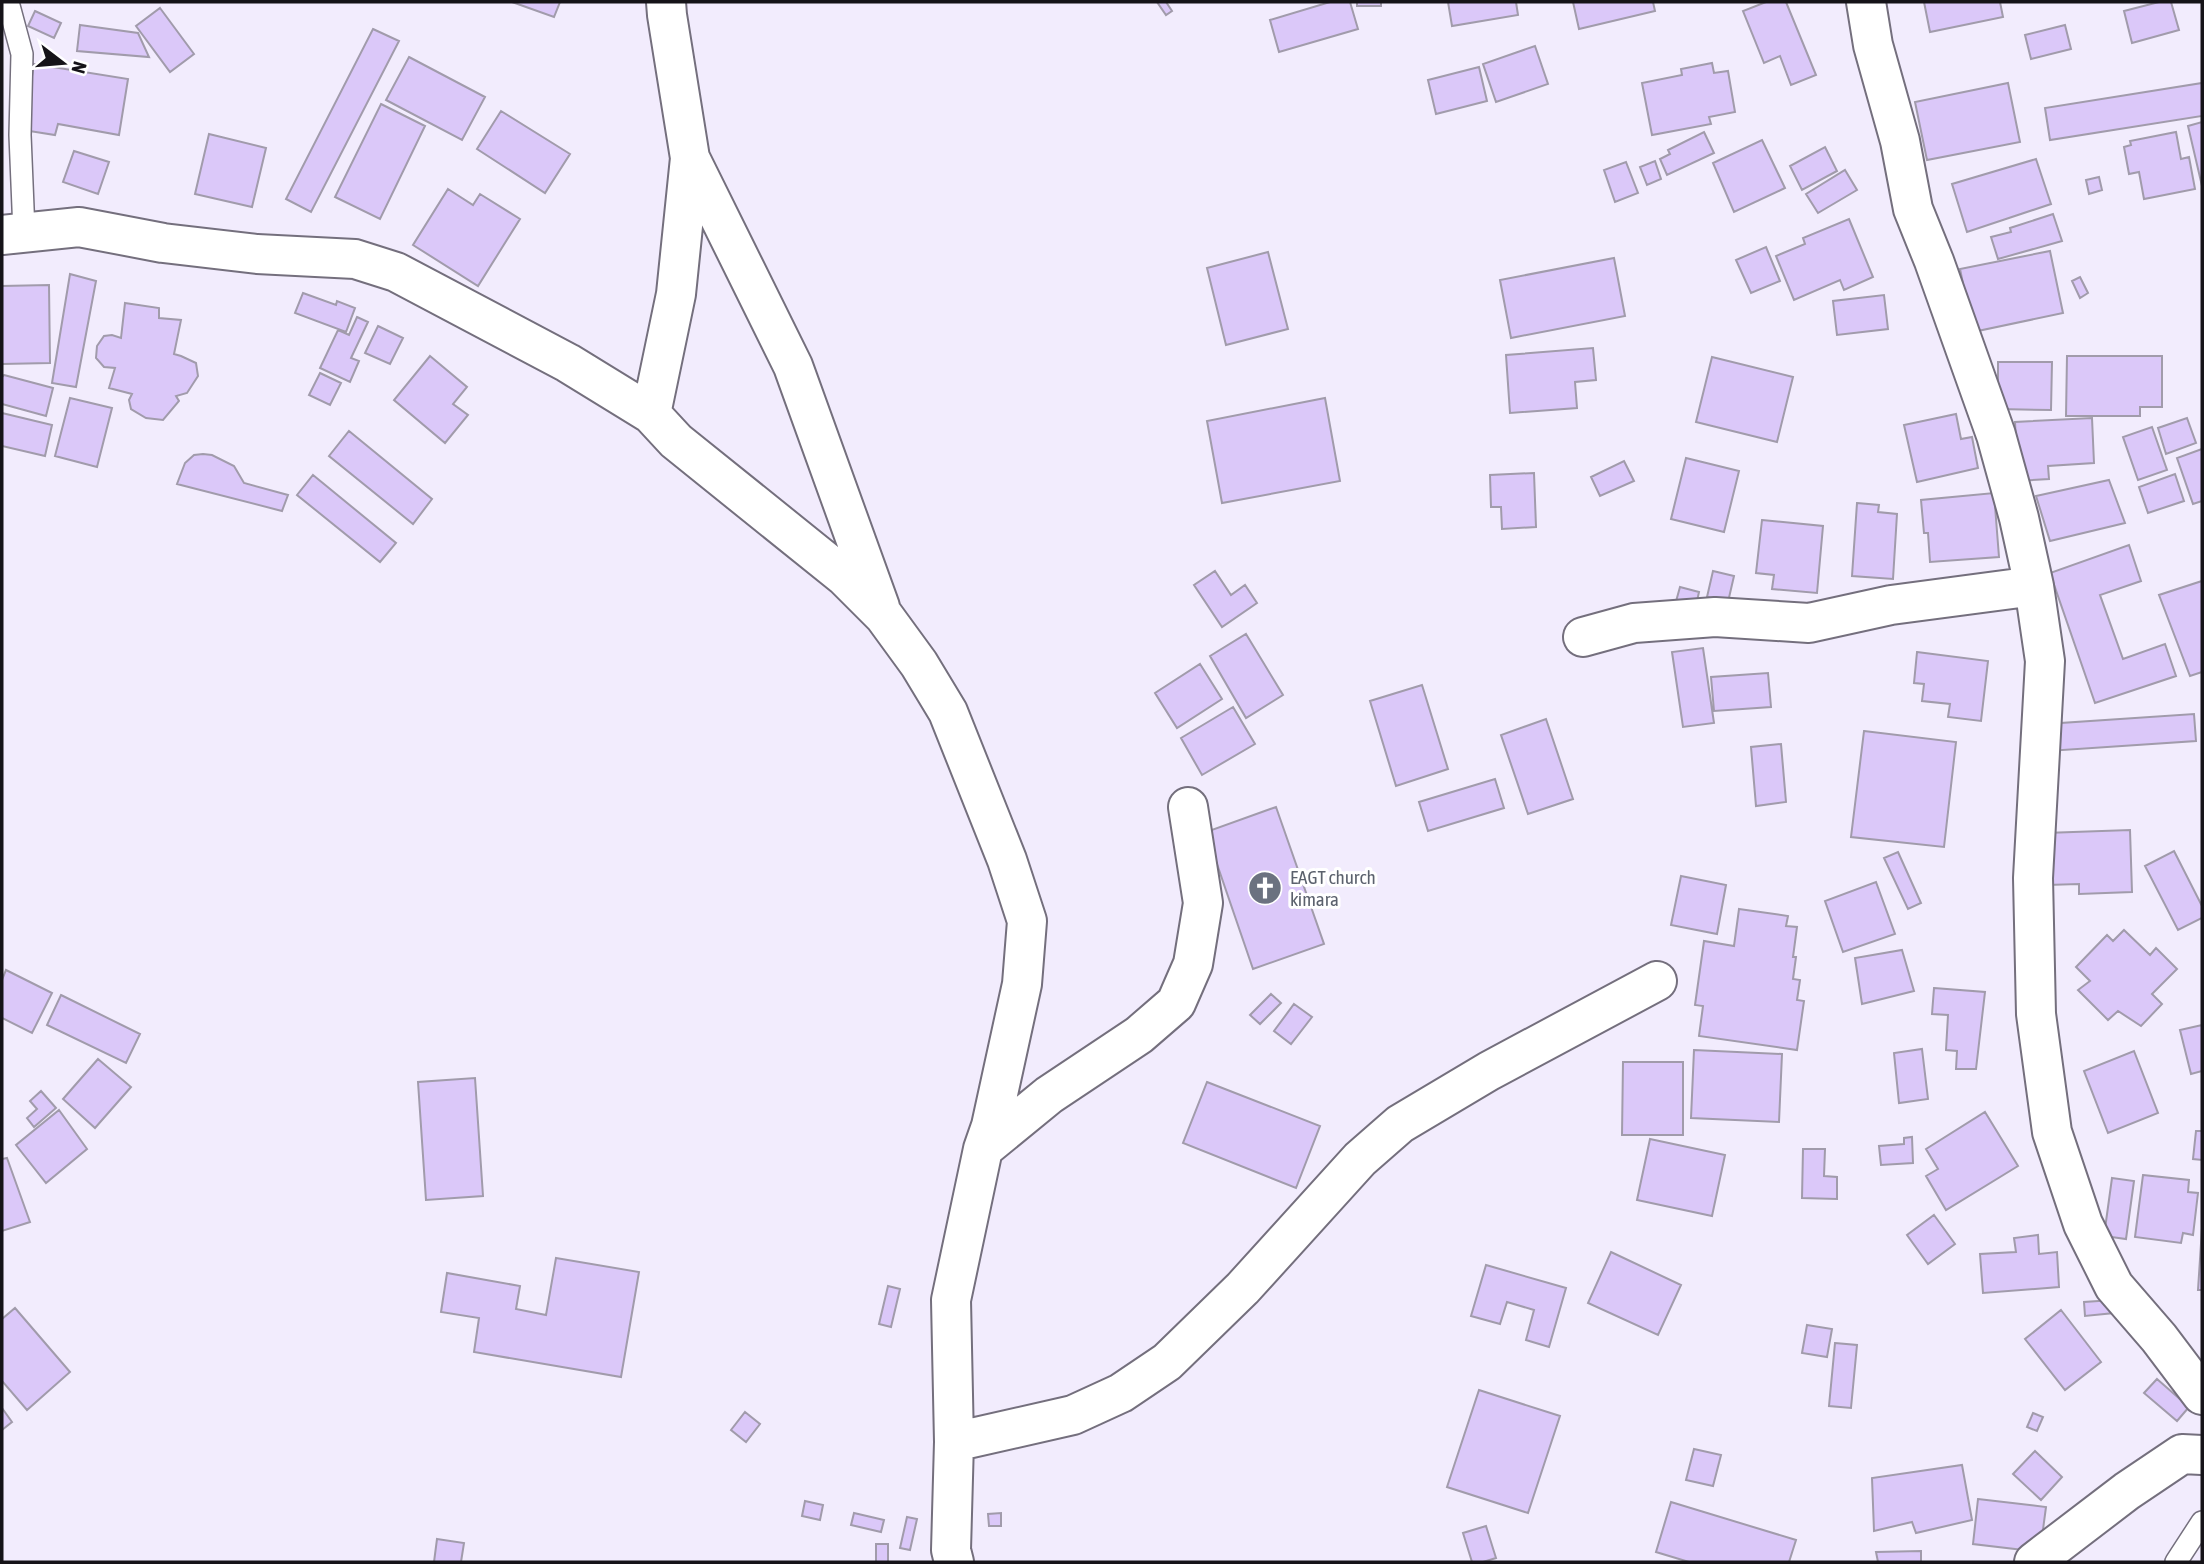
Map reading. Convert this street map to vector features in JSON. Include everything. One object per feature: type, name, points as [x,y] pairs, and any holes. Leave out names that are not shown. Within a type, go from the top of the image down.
[{"type":"street","points":[[651,414],[676,294],[690,158],[666,2]]},
{"type":"street","points":[[1866,2],[1873,45],[1899,141],[1913,209],[1996,435],[2034,586],[2045,661],[2033,878],[2036,1014],[2052,1132],[2083,1224],[2114,1286],[2159,1338],[2202,1395]]},
{"type":"street","points":[[690,158],[793,366],[884,616]]},
{"type":"street","points":[[13,233],[79,227],[163,243],[257,254],[355,258],[409,278],[568,363],[651,414],[676,441],[845,577],[884,616],[919,664],[948,712],[1007,860],[1027,920],[1022,984],[951,1300],[954,1442],[951,1550],[954,1562]]},
{"type":"street","points":[[1583,637],[1634,623],[1715,617],[1809,622],[1891,605],[2034,586]]},
{"type":"street","points":[[983,1149],[1049,1095],[1139,1035],[1176,1003],[1194,964],[1203,903],[1188,807]]},
{"type":"street","points":[[954,1442],[1073,1415],[1121,1393],[1167,1362],[1243,1289],[1360,1159],[1400,1124],[1489,1071],[1657,981]]},
{"type":"street","points":[[2034,1562],[2127,1491],[2182,1454],[2202,1455]]},
{"type":"lane","points":[[8,2],[22,54],[13,233]]},
{"type":"lane","points":[[2176,1562],[2202,1522]]},
{"type":"building","points":[[512,2],[560,2],[554,17]]},
{"type":"building","points":[[1157,2],[1166,2],[1172,11],[1166,15]]},
{"type":"building","points":[[1330,2],[1350,2],[1358,29],[1279,52],[1270,20]]},
{"type":"building","points":[[1357,2],[1381,2],[1381,6],[1357,6]]},
{"type":"building","points":[[1448,2],[1516,2],[1518,15],[1452,26]]},
{"type":"building","points":[[1573,2],[1653,2],[1655,11],[1579,29]]},
{"type":"building","points":[[1766,2],[1786,2],[1816,75],[1791,85],[1780,56],[1764,63],[1743,11]]},
{"type":"building","points":[[1924,2],[2000,2],[2003,17],[1930,32]]},
{"type":"building","points":[[2159,2],[2171,2],[2179,30],[2132,43],[2124,11]]},
{"type":"building","points":[[160,8],[194,54],[170,72],[136,26]]},
{"type":"building","points":[[35,11],[61,23],[54,38],[28,26]]},
{"type":"building","points":[[80,25],[138,33],[149,57],[77,51]]},
{"type":"building","points":[[2065,25],[2071,49],[2031,59],[2025,35]]},
{"type":"building","points":[[373,29],[399,41],[311,212],[286,199]]},
{"type":"building","points":[[1535,46],[1548,84],[1496,102],[1483,64]]},
{"type":"building","points":[[409,57],[485,97],[462,140],[386,100]]},
{"type":"building","points":[[1712,63],[1714,73],[1728,71],[1735,112],[1709,117],[1711,124],[1652,135],[1642,83],[1682,75],[1681,69]]},
{"type":"building","points":[[34,64],[128,79],[119,135],[58,124],[55,135],[23,130]]},
{"type":"building","points":[[1479,67],[1487,101],[1436,114],[1428,80]]},
{"type":"building","points":[[2008,83],[2020,142],[1927,160],[1915,102]]},
{"type":"building","points":[[2202,83],[2202,116],[2050,140],[2045,108]]},
{"type":"building","points":[[381,104],[425,126],[380,219],[335,197]]},
{"type":"building","points":[[501,111],[570,154],[545,193],[477,149]]},
{"type":"building","points":[[2202,122],[2202,186],[2188,126]]},
{"type":"building","points":[[1704,132],[1714,153],[1667,175],[1660,159],[1670,154],[1668,150]]},
{"type":"building","points":[[2176,132],[2181,159],[2189,157],[2195,189],[2144,199],[2139,172],[2129,174],[2124,147],[2131,145],[2130,141]]},
{"type":"building","points":[[209,134],[266,148],[252,207],[195,194]]},
{"type":"building","points":[[1762,140],[1785,188],[1734,212],[1713,163]]},
{"type":"building","points":[[1825,147],[1837,171],[1802,190],[1790,166]]},
{"type":"building","points":[[74,151],[109,162],[98,194],[63,182]]},
{"type":"building","points":[[2036,159],[2051,204],[1967,232],[1952,184]]},
{"type":"building","points":[[1655,161],[1661,179],[1647,185],[1640,167]]},
{"type":"building","points":[[1626,162],[1638,193],[1615,202],[1604,170]]},
{"type":"building","points":[[1845,170],[1857,190],[1818,213],[1806,194]]},
{"type":"building","points":[[2099,177],[2102,190],[2089,194],[2086,180]]},
{"type":"building","points":[[448,189],[473,205],[480,194],[520,219],[478,286],[413,245]]},
{"type":"building","points":[[2053,214],[2062,241],[1998,259],[1991,237],[2011,232],[2010,228]]},
{"type":"building","points":[[1849,219],[1873,277],[1844,290],[1840,280],[1794,300],[1776,256],[1805,244],[1803,238]]},
{"type":"building","points":[[1766,247],[1780,281],[1751,293],[1736,260]]},
{"type":"building","points":[[2050,251],[2063,313],[1973,332],[1960,269]]},
{"type":"building","points":[[1268,252],[1288,329],[1226,345],[1207,268]]},
{"type":"building","points":[[1614,258],[1625,316],[1511,338],[1500,280]]},
{"type":"building","points":[[70,274],[96,281],[76,387],[52,383]]},
{"type":"building","points":[[2080,277],[2088,293],[2080,298],[2072,281]]},
{"type":"building","points":[[49,285],[50,363],[2,364],[2,286]]},
{"type":"building","points":[[303,293],[336,305],[337,301],[355,308],[346,332],[295,313]]},
{"type":"building","points":[[1884,295],[1888,329],[1837,335],[1833,301]]},
{"type":"building","points":[[125,303],[159,308],[159,318],[181,320],[174,354],[196,363],[198,376],[187,393],[176,396],[179,401],[163,420],[146,418],[131,409],[129,400],[132,394],[109,388],[115,368],[104,367],[96,358],[97,346],[104,336],[121,338]]},
{"type":"building","points":[[357,317],[368,322],[351,358],[359,361],[350,382],[320,368],[338,330],[349,335]]},
{"type":"building","points":[[378,326],[403,338],[390,364],[365,353]]},
{"type":"building","points":[[1593,348],[1596,380],[1575,382],[1577,408],[1510,413],[1506,355]]},
{"type":"building","points":[[430,356],[467,387],[453,404],[468,415],[445,443],[394,400]]},
{"type":"building","points":[[2067,356],[2162,356],[2162,407],[2140,407],[2140,416],[2066,416]]},
{"type":"building","points":[[1712,357],[1793,377],[1777,442],[1696,422]]},
{"type":"building","points":[[1998,362],[2052,362],[2051,410],[1998,409]]},
{"type":"building","points":[[320,373],[341,383],[330,405],[309,395]]},
{"type":"building","points":[[4,375],[53,388],[46,416],[2,404]]},
{"type":"building","points":[[70,398],[112,408],[97,467],[55,456]]},
{"type":"building","points":[[1325,398],[1340,481],[1222,503],[1207,421]]},
{"type":"building","points":[[2,413],[52,425],[45,456],[2,446]]},
{"type":"building","points":[[1956,414],[1961,439],[1972,437],[1978,468],[1917,482],[1904,425]]},
{"type":"building","points":[[2092,418],[2094,463],[2048,466],[2049,479],[2018,481],[2015,422]]},
{"type":"building","points":[[2187,418],[2196,443],[2166,454],[2158,428]]},
{"type":"building","points":[[2152,427],[2167,470],[2138,480],[2123,437]]},
{"type":"building","points":[[349,431],[432,499],[413,524],[329,456]]},
{"type":"building","points":[[2202,449],[2202,501],[2193,504],[2177,458]]},
{"type":"building","points":[[194,455],[212,455],[234,466],[244,483],[288,495],[282,511],[177,484],[185,463]]},
{"type":"building","points":[[1686,458],[1739,471],[1724,532],[1671,519]]},
{"type":"building","points":[[1624,461],[1634,481],[1600,496],[1591,477]]},
{"type":"building","points":[[1534,473],[1536,527],[1502,529],[1501,507],[1491,507],[1490,475]]},
{"type":"building","points":[[2175,474],[2184,501],[2148,513],[2139,487]]},
{"type":"building","points":[[313,475],[396,543],[380,562],[297,495]]},
{"type":"building","points":[[2109,480],[2125,523],[2050,541],[2036,496]]},
{"type":"building","points":[[1994,493],[1999,557],[1930,562],[1928,533],[1924,533],[1921,500]]},
{"type":"building","points":[[1857,503],[1879,505],[1878,512],[1897,514],[1893,579],[1852,576]]},
{"type":"building","points":[[1762,520],[1823,526],[1817,593],[1772,589],[1774,575],[1756,573]]},
{"type":"building","points":[[2129,545],[2141,581],[2100,595],[2123,659],[2165,644],[2176,676],[2095,703],[2050,573]]},
{"type":"building","points":[[1215,571],[1231,595],[1245,585],[1257,603],[1222,627],[1194,585]]},
{"type":"building","points":[[1713,571],[1734,576],[1728,602],[1707,597]]},
{"type":"building","points":[[2202,581],[2202,672],[2190,676],[2159,595]]},
{"type":"building","points":[[1680,587],[1699,592],[1695,610],[1675,605]]},
{"type":"building","points":[[1246,634],[1283,695],[1246,718],[1210,656]]},
{"type":"building","points":[[1703,648],[1714,723],[1683,727],[1672,652]]},
{"type":"building","points":[[1917,652],[1988,661],[1981,721],[1948,717],[1950,704],[1922,701],[1924,684],[1914,683]]},
{"type":"building","points":[[1200,664],[1222,699],[1177,728],[1155,693]]},
{"type":"building","points":[[1768,673],[1771,707],[1714,711],[1711,677]]},
{"type":"building","points":[[1422,685],[1448,769],[1396,786],[1370,701]]},
{"type":"building","points":[[1233,707],[1255,744],[1202,775],[1181,738]]},
{"type":"building","points":[[2194,714],[2196,741],[2048,751],[2046,724]]},
{"type":"building","points":[[1546,719],[1573,799],[1528,814],[1501,735]]},
{"type":"building","points":[[1864,731],[1956,742],[1944,847],[1851,837]]},
{"type":"building","points":[[1781,744],[1786,802],[1756,806],[1751,747]]},
{"type":"building","points":[[1495,779],[1504,808],[1428,831],[1419,802]]},
{"type":"building","name":"EAGT church kimara","points":[[1276,807],[1324,944],[1253,969],[1206,832]]},
{"type":"building","points":[[2130,830],[2132,892],[2079,894],[2079,884],[2047,885],[2045,833]]},
{"type":"building","points":[[2174,851],[2202,906],[2202,918],[2178,930],[2145,866]]},
{"type":"building","points":[[1898,852],[1921,903],[1908,909],[1884,858]]},
{"type":"building","points":[[1681,876],[1726,885],[1717,934],[1671,925]]},
{"type":"building","points":[[1876,882],[1895,934],[1843,952],[1825,901]]},
{"type":"building","points":[[1739,909],[1788,916],[1786,926],[1797,927],[1793,979],[1800,980],[1797,1000],[1804,1001],[1797,1050],[1699,1036],[1703,1006],[1695,1005],[1704,941],[1734,946]]},
{"type":"building","points":[[2124,930],[2150,955],[2156,948],[2177,969],[2152,994],[2162,1004],[2141,1026],[2118,1011],[2108,1020],[2078,990],[2090,981],[2076,967],[2107,935],[2113,941]]},
{"type":"building","points":[[1902,950],[1914,991],[1862,1004],[1855,958]]},
{"type":"building","points":[[6,970],[52,993],[32,1033],[2,1018],[2,980]]},
{"type":"building","points":[[1934,988],[1985,992],[1976,1069],[1956,1069],[1957,1051],[1946,1050],[1948,1015],[1932,1014]]},
{"type":"building","points":[[1271,994],[1281,1003],[1260,1024],[1250,1015]]},
{"type":"building","points":[[61,995],[140,1034],[126,1063],[47,1025]]},
{"type":"building","points":[[1294,1004],[1312,1017],[1291,1044],[1274,1031]]},
{"type":"building","points":[[2202,1025],[2202,1071],[2191,1074],[2180,1030]]},
{"type":"building","points":[[1922,1049],[1928,1099],[1899,1103],[1894,1053]]},
{"type":"building","points":[[1694,1050],[1782,1054],[1779,1122],[1691,1118]]},
{"type":"building","points":[[2134,1051],[2158,1113],[2108,1133],[2084,1071]]},
{"type":"building","points":[[98,1059],[131,1087],[95,1128],[63,1099]]},
{"type":"building","points":[[1623,1062],[1683,1062],[1683,1135],[1622,1135]]},
{"type":"building","points":[[475,1078],[483,1196],[426,1200],[418,1082]]},
{"type":"building","points":[[1207,1082],[1320,1126],[1296,1188],[1183,1143]]},
{"type":"building","points":[[41,1091],[56,1108],[34,1127],[27,1118],[37,1109],[30,1101]]},
{"type":"building","points":[[59,1110],[87,1149],[46,1183],[16,1145]]},
{"type":"building","points":[[1985,1112],[2018,1166],[1946,1210],[1926,1176],[1938,1169],[1926,1149]]},
{"type":"building","points":[[2196,1131],[2202,1131],[2202,1160],[2193,1159]]},
{"type":"building","points":[[1912,1137],[1913,1163],[1881,1165],[1879,1146],[1904,1144],[1904,1138]]},
{"type":"building","points":[[1650,1139],[1725,1155],[1712,1216],[1637,1200]]},
{"type":"building","points":[[1803,1149],[1825,1149],[1824,1176],[1837,1177],[1837,1199],[1802,1198]]},
{"type":"building","points":[[7,1158],[30,1222],[2,1231],[2,1159]]},
{"type":"building","points":[[2143,1175],[2189,1180],[2188,1192],[2198,1193],[2193,1235],[2183,1233],[2181,1243],[2135,1237]]},
{"type":"building","points":[[2112,1178],[2134,1181],[2126,1239],[2104,1236]]},
{"type":"building","points":[[1934,1215],[1955,1244],[1928,1264],[1907,1235]]},
{"type":"building","points":[[2202,1228],[2202,1290],[2198,1290]]},
{"type":"building","points":[[2038,1235],[2039,1254],[2057,1252],[2059,1287],[1983,1293],[1980,1254],[2016,1252],[2014,1238]]},
{"type":"building","points":[[1611,1252],[1681,1285],[1658,1335],[1588,1303]]},
{"type":"building","points":[[556,1258],[639,1272],[621,1377],[474,1352],[479,1318],[441,1312],[447,1273],[520,1286],[516,1309],[546,1315]]},
{"type":"building","points":[[1486,1265],[1566,1288],[1549,1347],[1526,1340],[1534,1310],[1507,1302],[1500,1324],[1471,1316]]},
{"type":"building","points":[[888,1286],[900,1289],[891,1327],[879,1324]]},
{"type":"building","points":[[2113,1300],[2114,1313],[2085,1316],[2084,1302]]},
{"type":"building","points":[[15,1308],[70,1372],[27,1410],[2,1381],[2,1319]]},
{"type":"building","points":[[2061,1310],[2101,1362],[2065,1390],[2025,1339]]},
{"type":"building","points":[[1807,1325],[1832,1329],[1827,1357],[1802,1353]]},
{"type":"building","points":[[1835,1343],[1857,1345],[1851,1408],[1829,1406]]},
{"type":"building","points":[[2157,1379],[2189,1407],[2177,1421],[2144,1393]]},
{"type":"building","points":[[1479,1390],[1560,1416],[1528,1513],[1447,1487]]},
{"type":"building","points":[[2,1408],[12,1422],[2,1430]]},
{"type":"building","points":[[745,1412],[760,1424],[746,1442],[731,1430]]},
{"type":"building","points":[[2033,1413],[2043,1417],[2037,1431],[2027,1427]]},
{"type":"building","points":[[1694,1449],[1721,1455],[1713,1486],[1686,1480]]},
{"type":"building","points":[[2035,1451],[2062,1477],[2041,1500],[2013,1474]]},
{"type":"building","points":[[1962,1465],[1972,1520],[1916,1533],[1912,1522],[1874,1531],[1872,1478]]},
{"type":"building","points":[[1978,1499],[2046,1507],[2040,1552],[1973,1544]]},
{"type":"building","points":[[805,1501],[823,1505],[820,1520],[802,1516]]},
{"type":"building","points":[[1671,1502],[1796,1540],[1789,1562],[1689,1562],[1656,1552]]},
{"type":"building","points":[[854,1513],[884,1520],[881,1532],[851,1525]]},
{"type":"building","points":[[1001,1513],[1001,1526],[989,1526],[988,1514]]},
{"type":"building","points":[[907,1517],[917,1519],[910,1550],[900,1548]]},
{"type":"building","points":[[1486,1526],[1496,1558],[1472,1562],[1463,1533]]},
{"type":"building","points":[[437,1539],[464,1543],[461,1562],[434,1562]]},
{"type":"building","points":[[876,1544],[888,1544],[888,1562],[876,1562]]},
{"type":"building","points":[[1921,1551],[1921,1562],[1878,1562],[1876,1552]]},
{"type":"place","name":"EAGT church kimara","points":[[1265,888]]}]
